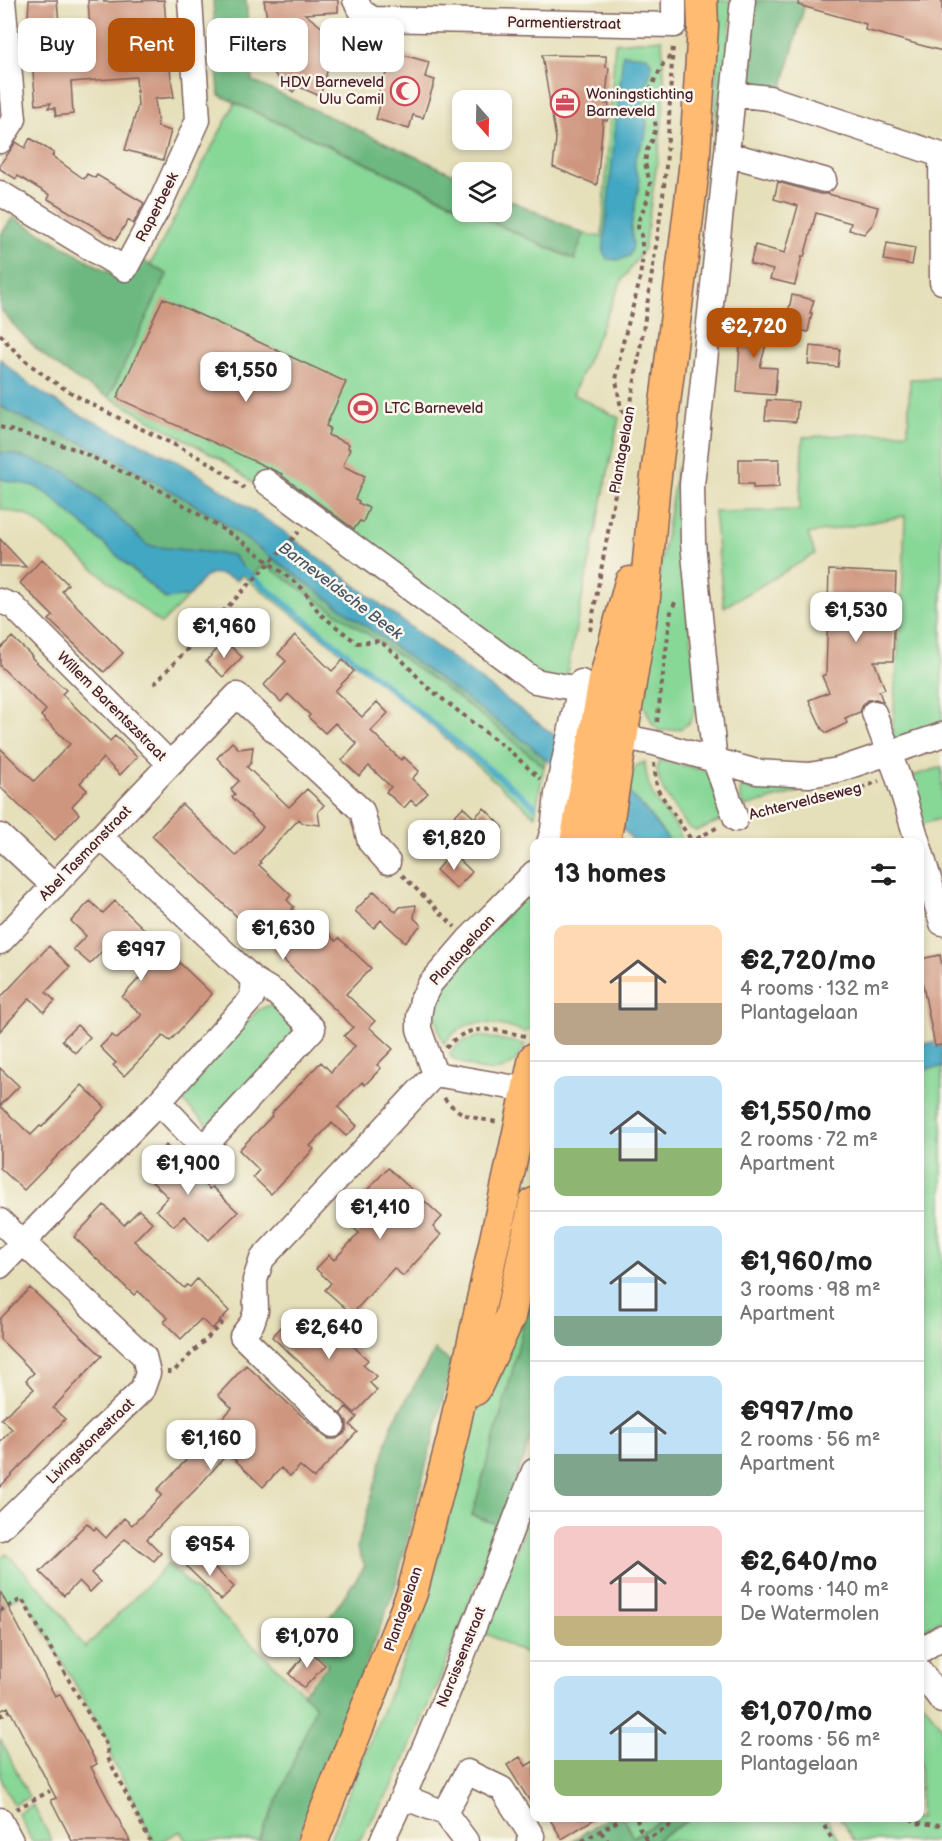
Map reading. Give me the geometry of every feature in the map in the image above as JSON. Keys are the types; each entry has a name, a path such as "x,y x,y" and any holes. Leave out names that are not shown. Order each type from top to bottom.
{"main road":[{"path":"574,838 567,790 595,736 604,680 654,492 694,169 703,26 702,0"},
{"path":"595,736 618,772 607,833"},
{"name":"Plantagelaan","path":"313,1841 412,1593 452,1439 520,1126 530,1093"},
{"name":"Plantagelaan","path":"452,1439 510,1317 530,1222"}],"street":[{"path":"0,141 14,119 3,0"},
{"name":"Raperbeek","path":"0,193 125,268 160,204 198,120 190,0"},
{"name":"Parmentierstraat","path":"356,0 362,12 373,19 674,25 674,0"},
{"path":"715,761 693,543 692,485 743,0"},
{"path":"733,94 769,98 941,155 942,282"},
{"path":"727,154 824,180"},
{"path":"265,481 535,681 580,686 595,736"},
{"name":"Willem Barentszstraat","path":"0,601 13,606 170,764 237,695 362,811 370,842 388,861"},
{"path":"874,713 916,838"},
{"name":"Achterveldseweg","path":"595,736 654,743 757,772 809,775 893,764 942,735"},
{"name":"Achterveldseweg","path":"715,761 736,819"},
{"name":"Abel Tasmanstraat","path":"0,942 170,764"},
{"path":"551,838 567,790"},
{"path":"0,836 54,886"},
{"path":"101,837 254,980 277,994 313,1029 203,1148 159,1102"},
{"path":"924,862 942,923"},
{"name":"Plantagelaan","path":"435,1074 419,1029 422,1000 430,984 468,940 530,877"},
{"path":"0,1266 159,1102 252,998 254,980"},
{"path":"333,1425 242,1336 252,1323 256,1311 255,1280 262,1259 435,1074 530,1090"},
{"path":"0,1221 144,1356 148,1373"},
{"name":"Livingstonestraat","path":"0,1528 142,1390 148,1373"},
{"name":"Narcissenstraat","path":"382,1841 404,1797 530,1481"},
{"path":"924,1648 942,1637"},
{"path":"924,1676 942,1701"},
{"path":"446,1813 467,1772 501,1789 532,1836 529,1841"},
{"path":"404,1797 446,1813 466,1841"},
{"path":"5,1816 11,1841"}],"path":[{"name":"Plantagelaan","path":"589,636 626,423 661,216 669,128 672,54 664,63 649,91 656,127 647,150 645,163 650,183 647,201 639,219 638,229 641,234 643,256 639,284 622,346 616,380 626,423"},
{"path":"0,427 75,449 158,489 240,540 302,588 320,614 357,643 380,641 401,659 427,687 510,751 567,790"},
{"path":"153,684 297,535"},
{"path":"688,838 657,789 654,743 671,612 676,600 698,591"},
{"name":"Achterveldseweg","path":"698,838 736,819 775,807 849,793 893,764"},
{"path":"388,861 468,940"},
{"path":"520,1126 468,1117 451,1107 436,1089 435,1074 445,1050 452,1041 472,1030 487,1029 530,1037"},
{"path":"148,1373 173,1372 255,1290"},
{"path":"0,1611 22,1599 107,1746 108,1758 150,1841"},
{"path":"0,1716 10,1711"},
{"path":"5,1816 50,1791"},
{"path":"582,1841 616,1822"},
{"path":"638,1822 645,1840 676,1822"},
{"path":"822,1822 833,1841"},
{"path":"914,1822 942,1826"},
{"path":"601,1832 608,1841"}],"green space":[{"path":"213,0 246,0 247,18 214,18"},
{"path":"716,0 733,0 716,164"},
{"path":"751,0 806,0 781,93 743,84"},
{"name":"LTC Barneveld","path":"662,39 665,91 659,150 644,249 621,282 573,394 619,418 562,697 302,521 222,460 109,397 167,274 150,265 235,103 452,203 452,222 491,222 577,261 574,259 584,234 602,237 615,43"},
{"path":"218,72 251,72 252,81 452,173 452,202 219,95"},
{"path":"512,201 584,234 574,259 493,222 512,222"},
{"path":"13,217 127,283 140,259 167,274 109,397 76,379 49,360 0,309 0,236"},
{"path":"942,378 942,722 892,740 905,516 808,534 815,554 724,607 714,512 799,510 803,437 908,432 910,379"},
{"path":"0,406 37,425 116,459 213,515 530,745 546,759 544,767 443,687 264,564 248,580 242,575 245,571 233,555 148,546 66,472 14,454 0,452"},
{"path":"677,467 684,568 697,692 695,712 689,723 680,729 660,731 653,725 640,697"},
{"path":"0,479 34,486 48,494 165,599 189,596 161,624 28,515 0,509"},
{"path":"263,563 443,686 544,767 535,816 403,701 248,580"},
{"path":"660,760 708,771 724,819 696,831 688,827 661,785 657,767"},
{"path":"645,762 653,794 679,831 681,838 667,838 643,807 623,787 631,771 637,765"},
{"path":"942,767 942,818 919,825 903,779"},
{"path":"743,782 791,787 822,785 745,807 740,795"},
{"path":"530,889 530,1029 525,1032 491,1023 471,1024 452,1034 444,1044 437,1024 436,1008 441,992 451,974"},
{"path":"276,1005 287,1014 294,1029 289,1042 213,1123 207,1124 179,1098 258,1010"},
{"path":"481,1036 525,1044 512,1064 494,1071 473,1067 451,1057 450,1052 463,1041"},
{"path":"942,1068 942,1620 924,1630 924,1069"},
{"path":"530,1252 530,1302 472,1516 499,1525 441,1676 394,1783 359,1841 329,1841 424,1610 475,1414 490,1376"},
{"path":"530,1302 530,1441 499,1525 472,1515 509,1385"},
{"path":"435,1350 452,1363 394,1591 297,1841 259,1841 316,1706 303,1693 328,1665 310,1646 365,1566 357,1548 392,1424"},
{"path":"530,1516 530,1656 483,1632"},
{"path":"6,1553 52,1600 85,1648 168,1564 316,1705 259,1841 187,1841 181,1831 161,1841 153,1841 112,1760 110,1744 23,1594 0,1607 0,1558"},
{"path":"924,1703 942,1728 942,1841 854,1841 842,1822 924,1822"},
{"path":"0,1738 29,1797 14,1805 0,1777"},
{"path":"33,1805 52,1841 32,1841 18,1813"},
{"path":"601,1822 625,1822 633,1837 658,1822 685,1822 654,1841 572,1841"},
{"path":"625,1822 658,1822 633,1837"},
{"path":"685,1822 828,1822 840,1841 654,1841"}],"water":[{"path":"623,54 647,56 652,65 643,103 647,124 645,138 635,158 635,169 640,180 631,227 633,247 629,256 620,260 607,259 603,252"},
{"name":"Barneveldsche Beek","path":"0,359 25,381 53,400 177,461 198,474 283,531 623,787 643,807 667,838 631,838 617,821 530,745 213,515 116,459 37,425 0,406"},
{"path":"0,452 14,454 66,472 148,546 233,555 245,571 237,580 214,573 205,577 189,596 166,599 48,494 34,486 0,479"},
{"path":"942,1042 942,1068 924,1069 924,1044"}],"building":[{"path":"29,0 57,0 59,18 28,18"},
{"path":"88,0 104,0 104,2 164,0 166,18 108,18 108,72 170,72 174,97 155,99 158,127 171,131 163,160 125,150 138,106 136,77 71,82 73,114 56,116 55,108 48,108 51,103 36,105 33,72 96,72 96,18 89,18"},
{"path":"264,0 338,0 338,12 305,14 320,26 320,72 327,72 320,96 297,86 293,92 273,72 308,72 308,18 267,18"},
{"path":"799,0 942,0 942,51 865,30 866,24 798,5"},
{"name":"HDV Barneveld Ulu Camil","path":"404,55 429,62 425,77 435,80 423,118 413,115 409,129 376,119 380,105 379,84 387,73 404,72"},
{"path":"542,55 606,56 606,67 609,68 605,104 609,104 607,121 603,120 597,185 553,167 556,139"},
{"path":"30,138 54,153 52,156 84,179 87,174 95,178 97,175 144,203 133,224 128,220 116,240 48,199 50,195 18,176 16,179 0,169 0,165 16,142 25,148"},
{"path":"778,182 878,207 873,224 864,234 849,230 851,223 816,213 795,285 770,279 773,270 750,264 755,245 785,253 798,206 774,199"},
{"path":"887,243 915,248 912,265 884,260"},
{"path":"792,295 814,300 808,332 785,327"},
{"path":"163,298 346,382 326,426 330,428 328,435 349,444 350,449 343,466 365,476 355,499 369,508 363,522 360,521 354,529 282,474 117,398"},
{"path":"748,320 771,326 760,367 777,368 775,395 737,392 740,343 730,340 736,321 747,324"},
{"path":"810,346 840,349 838,367 808,364"},
{"path":"767,400 798,402 796,422 765,420"},
{"path":"739,459 779,459 779,487 753,488 753,484 739,484"},
{"path":"0,539 26,567 0,566"},
{"path":"42,559 68,584 62,591 123,653 104,672 49,620 53,616 20,583"},
{"path":"829,570 896,573 893,661 874,661 885,689 879,691 883,702 876,699 868,700 863,704 860,712 845,718 847,723 827,733 822,729 809,700 829,692 822,676 826,674"},
{"path":"295,635 332,671 343,660 354,671 335,691 362,717 377,702 388,713 371,731 401,760 404,757 419,771 412,779 428,793 416,805 411,800 404,808 386,792 391,787 369,766 359,776 342,760 357,744 335,723 325,733 288,694 281,702 264,685 286,661 278,654"},
{"path":"12,637 66,690 62,694 110,741 115,736 137,757 120,775 103,758 80,783 87,790 72,806 79,814 55,840 0,787 0,748 34,781 70,744 41,716 46,710 0,666 0,649"},
{"path":"225,641 242,657 223,677 206,661"},
{"path":"232,742 239,749 253,747 251,763 247,767 289,807 307,789 324,805 318,812 320,825 303,823 299,819 260,861 259,865 291,895 287,900 294,907 292,909 320,935 325,930 336,941 339,938 371,968 346,994 375,1021 369,1027 393,1049 377,1065 381,1068 365,1085 362,1082 338,1107 357,1126 346,1136 332,1123 310,1146 314,1149 271,1194 253,1177 259,1170 239,1150 321,1062 331,1072 355,1046 344,1036 353,1027 272,949 282,939 259,918 249,928 152,836 182,804 236,856 263,827 232,797 235,794 231,789 239,781 217,758"},
{"path":"463,807 474,818 484,808 503,827 487,844 470,827 460,838 446,825"},
{"path":"452,852 472,872 456,889 436,870"},
{"path":"374,891 396,912 400,907 416,905 414,918 421,925 405,942 381,920 374,928 355,911"},
{"path":"90,901 103,913 115,901 212,994 170,1041 163,1036 124,1076 113,1065 116,1063 100,1047 112,1035 117,1039 142,1015 122,997 142,975 109,944 90,964 73,949 86,936 71,921"},
{"path":"49,946 70,967 46,992 55,1001 44,1012 30,998 0,1031 0,998"},
{"path":"940,955 942,1045 935,1046 924,991 924,958"},
{"path":"77,1025 90,1037 75,1053 62,1040"},
{"path":"0,1068 19,1086 0,1106"},
{"path":"82,1085 105,1107 24,1190 0,1168 0,1106 31,1135 40,1126 42,1127"},
{"path":"166,1145 177,1159 209,1189 212,1187 238,1212 209,1240 184,1216 174,1226 156,1210 168,1197 146,1176 153,1168 149,1164"},
{"path":"388,1168 442,1217 433,1227 441,1235 403,1276 394,1268 352,1314 325,1290 331,1283 316,1269 329,1255 334,1260 359,1233 342,1217"},
{"path":"104,1205 124,1225 139,1210 152,1222 134,1241 184,1288 187,1285 190,1287 197,1279 229,1311 212,1329 201,1319 181,1339 164,1322 168,1318 138,1291 134,1295 74,1237"},
{"path":"30,1288 102,1356 53,1408 65,1419 0,1487 0,1442 12,1429 1,1419 34,1389 26,1380 34,1373 0,1339 0,1319"},
{"path":"294,1313 302,1321 308,1315 333,1337 338,1332 368,1360 363,1365 376,1376 370,1383 377,1390 355,1413 272,1337"},
{"path":"246,1365 324,1436 336,1439 344,1434 347,1422 341,1413 346,1407 357,1417 350,1425 357,1432 314,1478 300,1466 290,1476 281,1468 263,1487 228,1453 147,1539 161,1553 154,1561 125,1539 91,1573 100,1582 90,1592 79,1581 64,1596 40,1572 87,1523 106,1538 124,1518 132,1525 162,1495 157,1490 198,1448 191,1441 205,1425 211,1431 232,1408 218,1395"},
{"path":"200,1553 234,1587 221,1600 187,1567"},
{"path":"0,1591 55,1696 60,1694 97,1764 91,1767 130,1841 72,1841 51,1800 56,1798 8,1707 0,1711"},
{"path":"307,1648 325,1665 304,1688 289,1674"},
{"path":"520,1757 526,1766 530,1764 530,1802 507,1765"},
{"path":"551,1822 590,1822 562,1839"}],"waterway":[{"path":"239,571 245,571 535,806"}],"place":[{"name":"HDV Barneveld Ulu Camil","path":"405,91"},
{"name":"Woningstichting Barneveld","path":"565,103"},
{"name":"LTC Barneveld","path":"363,408"}]}
